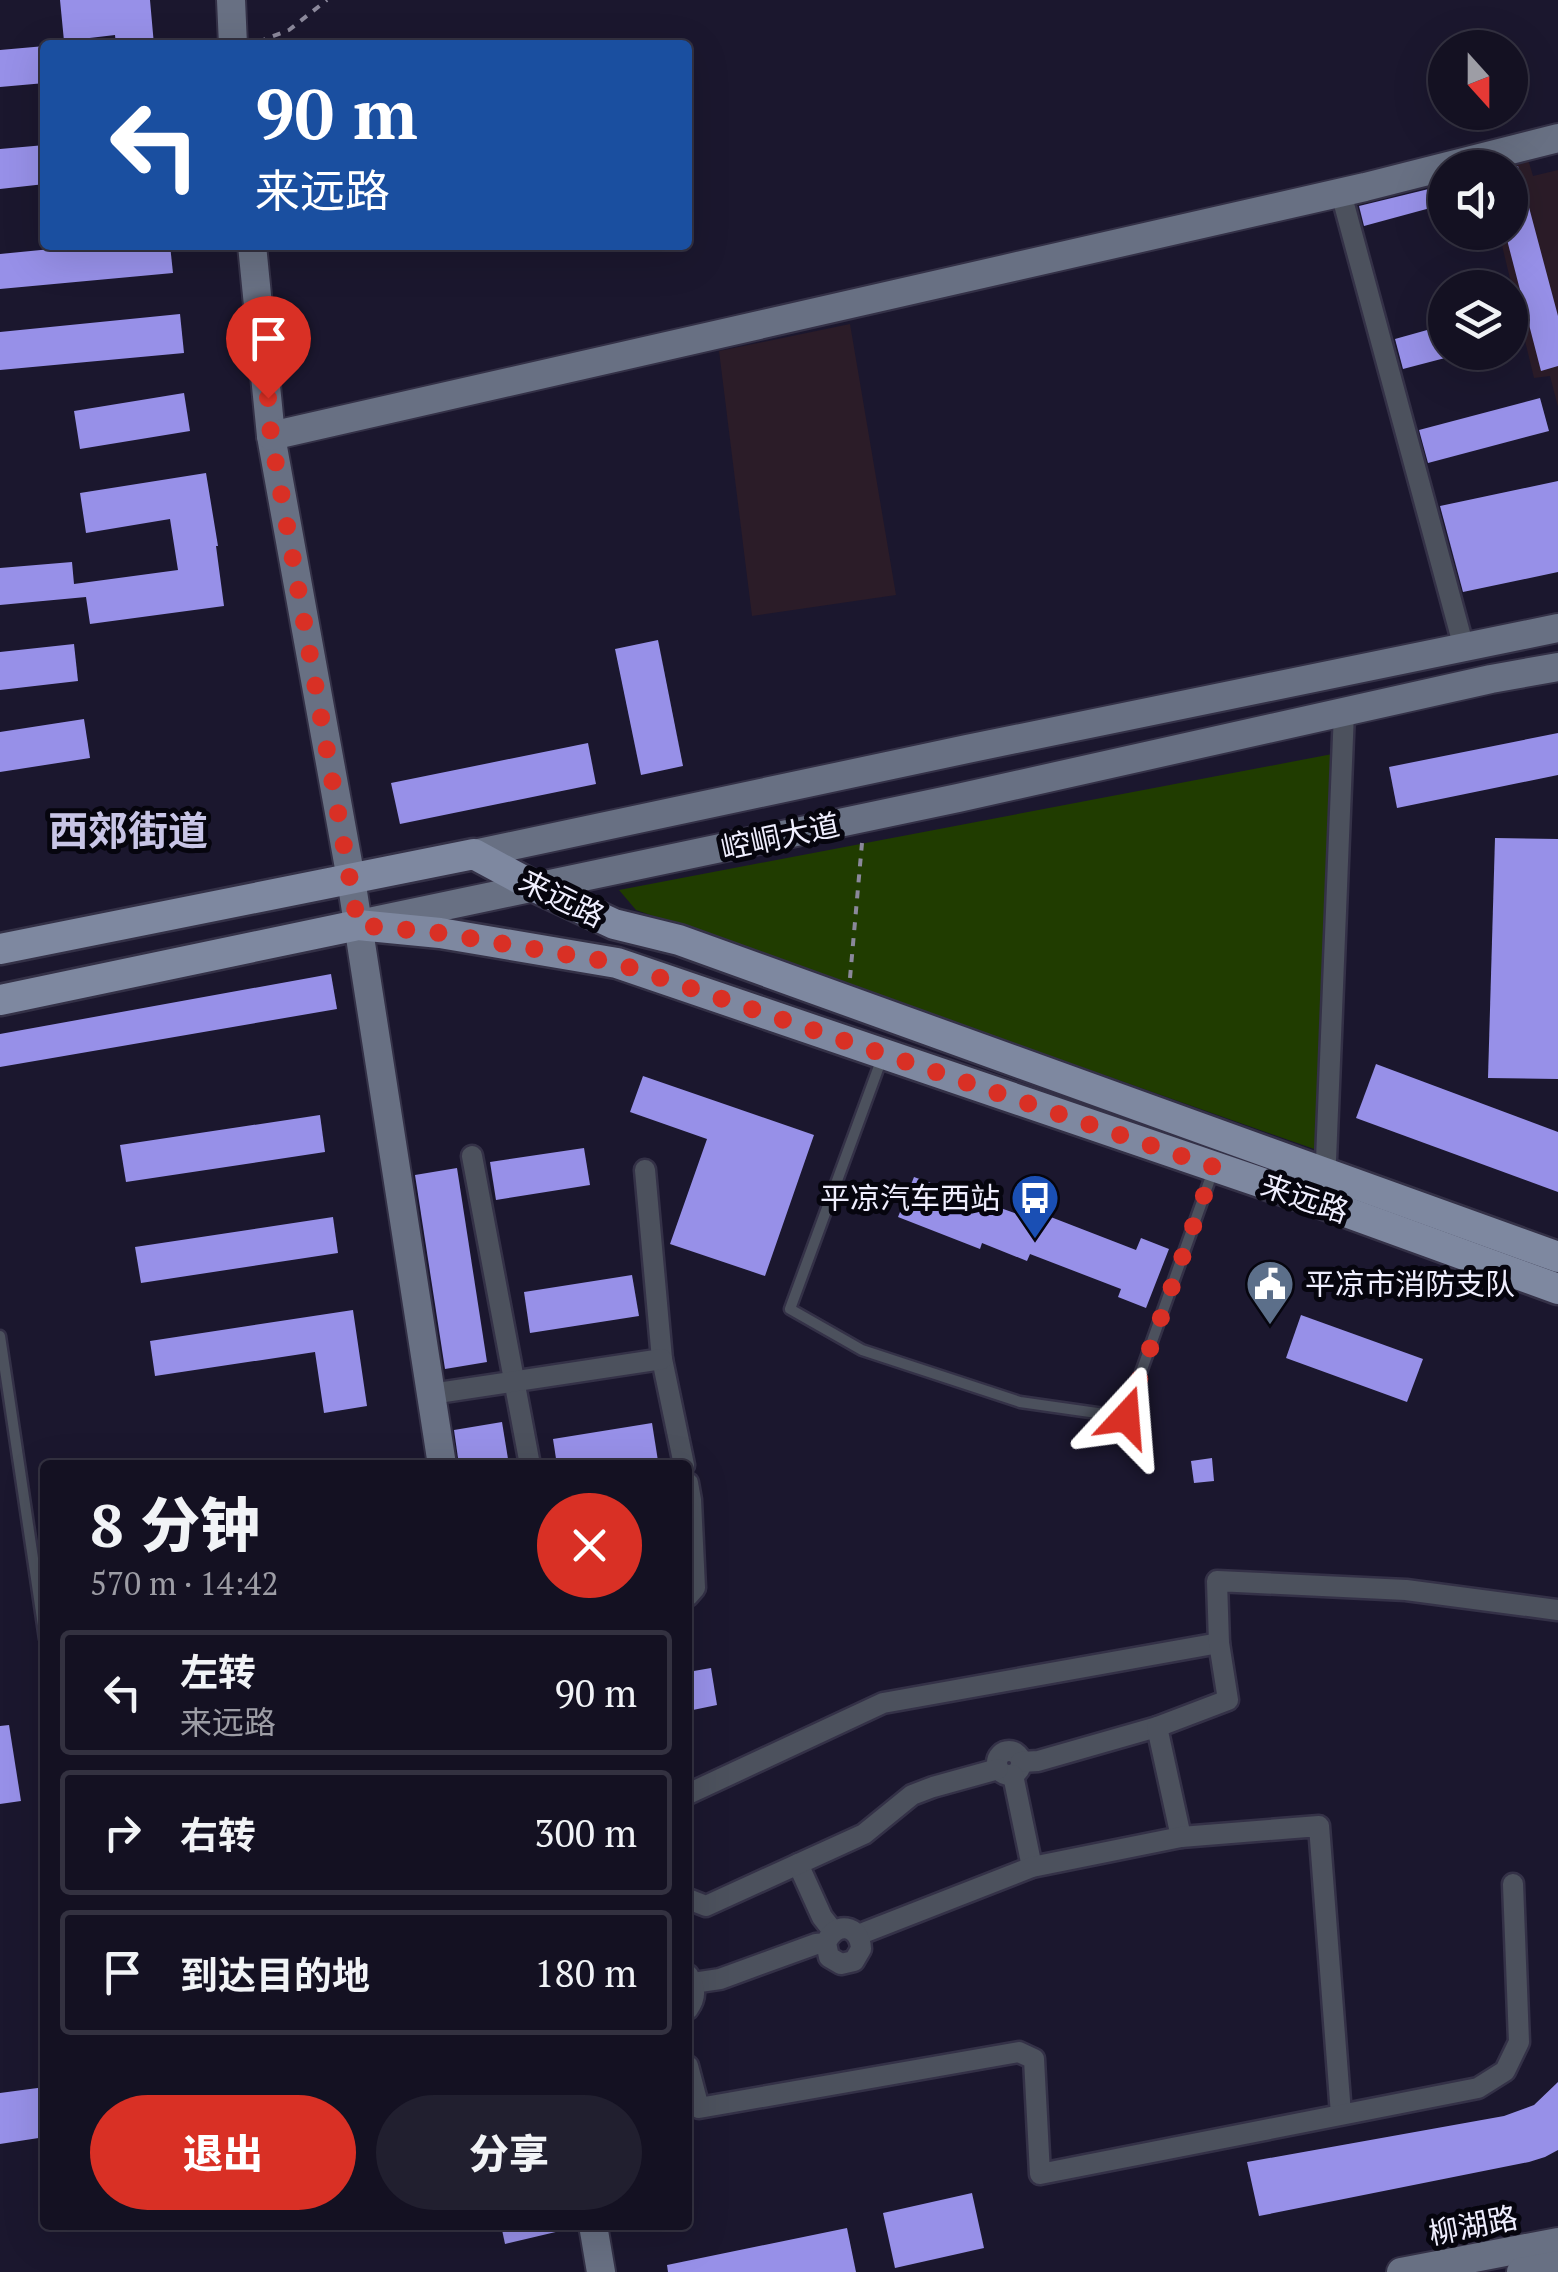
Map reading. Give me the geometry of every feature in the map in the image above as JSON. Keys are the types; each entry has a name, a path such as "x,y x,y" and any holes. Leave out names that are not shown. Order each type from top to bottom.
{"main road":[{"path":"232,0 233,40"},
{"path":"271,436 1342,193 1558,138"},
{"path":"252,250 271,436 351,878 441,1460"},
{"name":"崆峒大道","path":"0,949 1558,628"},
{"name":"崆峒大道","path":"0,1000 1558,667"},
{"name":"来远路","path":"474,854 614,924 679,940 1558,1257"},
{"name":"来远路","path":"358,925 440,933 617,963 1324,1204 1558,1288"},
{"path":"594,2230 601,2272"},
{"name":"柳湖路","path":"1401,2272 1558,2242"},
{"name":"柳湖路","path":"1521,2272 1558,2265"}],"street":[{"path":"1342,193 1464,648"},
{"path":"1324,1204 1344,712"},
{"path":"472,1156 529,1460"},
{"path":"645,1170 662,1359 683,1460"},
{"path":"431,1394 662,1359"},
{"path":"692,1518 696,1588 692,1592"},
{"path":"692,1901 706,1906 864,1834 912,1796 933,1787 1038,1762 1157,1727 1228,1700 1219,1643 1218,1581 1406,1590 1558,1610"},
{"path":"692,1792 883,1703 1219,1643"},
{"path":"1157,1727 1181,1837"},
{"path":"1011,1769 1032,1867"},
{"path":"858,1935 1032,1867 1181,1837 1319,1826 1341,2114"},
{"path":"692,1978 720,1979 816,1944 829,1937 846,1928 858,1935 862,1949 854,1960 834,1962 826,1950 829,1937 798,1864"},
{"path":"692,2081 699,2108 1019,2052 1034,2059 1040,2174 1478,2088 1506,2071 1519,2042 1514,1884"}],"lane":[{"path":"884,1054 790,1309 862,1350 1020,1402 1126,1417 1214,1167"},
{"path":"0,1336 40,1605"}],"path":[{"path":"262,40 289,30 327,0"},
{"path":"847,1000 864,818"}],"shaded area":[{"path":"1528,159 1533,176 1558,170 1558,407 1550,376 1534,378 1528,353 1528,270 1508,270 1503,250 1528,250"},
{"path":"850,324 896,595 752,616 719,351"}],"green space":[{"path":"1343,752 1317,1150 636,910 619,890"}],"building":[{"path":"60,0 150,0 154,40 116,40 115,35 64,40"},
{"path":"40,46 40,83 0,87 0,50"},
{"path":"40,145 40,185 0,189 0,149"},
{"path":"1428,189 1428,209 1364,226 1359,206"},
{"path":"1528,204 1558,316 1558,366 1541,371 1528,321 1528,270 1515,270 1510,250 1528,250"},
{"path":"41,250 171,250 173,273 0,289 0,254"},
{"path":"180,314 184,353 0,370 0,332"},
{"path":"1428,330 1428,362 1403,369 1395,339"},
{"path":"184,393 190,431 80,449 74,411"},
{"path":"1540,398 1549,431 1428,463 1419,430"},
{"path":"206,473 224,606 90,624 86,597 0,605 0,568 72,562 74,584 178,570 170,519 86,533 80,493"},
{"path":"1558,481 1558,572 1463,592 1440,506"},
{"path":"658,640 683,766 641,775 615,649"},
{"path":"74,644 78,681 0,690 0,652"},
{"path":"84,719 90,758 0,772 0,732"},
{"path":"1558,733 1558,775 1397,808 1389,767"},
{"path":"588,743 596,784 400,824 391,783"},
{"path":"1495,838 1558,839 1558,1079 1488,1078"},
{"path":"331,974 337,1009 0,1067 0,1034"},
{"path":"1376,1064 1558,1132 1558,1192 1356,1118"},
{"path":"643,1076 814,1135 765,1276 670,1244 707,1139 630,1112"},
{"path":"320,1115 325,1152 126,1182 120,1145"},
{"path":"584,1148 590,1185 496,1200 490,1162"},
{"path":"457,1168 487,1362 445,1369 415,1175"},
{"name":"平凉汽车西站","path":"914,1177 1040,1222 1043,1214 1136,1250 1141,1238 1169,1249 1146,1308 1118,1297 1121,1289 1030,1254 1027,1261 982,1243 980,1249 898,1217"},
{"path":"333,1217 338,1253 141,1283 135,1247"},
{"path":"632,1275 639,1316 530,1333 524,1292"},
{"path":"353,1310 367,1406 324,1413 315,1352 155,1376 150,1341"},
{"path":"1301,1315 1423,1359 1407,1402 1286,1358"},
{"path":"502,1422 508,1460 458,1460 454,1430"},
{"path":"652,1423 658,1460 556,1460 553,1439"},
{"path":"1212,1458 1214,1481 1194,1483 1191,1461"},
{"path":"711,1668 717,1705 692,1710 692,1671"},
{"path":"9,1725 21,1801 0,1804 0,1726"},
{"path":"1558,2082 1558,2150 1545,2157 1259,2216 1247,2162 1504,2116 1534,2105"},
{"path":"40,2088 40,2138 0,2144 0,2093"},
{"path":"972,2193 984,2248 895,2268 883,2213"},
{"path":"847,2228 856,2272 668,2272 667,2265"},
{"path":"502,2230 560,2230 560,2231 505,2244"}],"place":[{"name":"平凉汽车西站","path":"1035,1240"},
{"name":"平凉市消防支队","path":"1270,1326"}],"district":[{"name":"西郊街道","path":"128,829"}],"route":[{"path":"268,398 271,436 358,925 440,933 617,963 1214,1167 1126,1417"}]}
